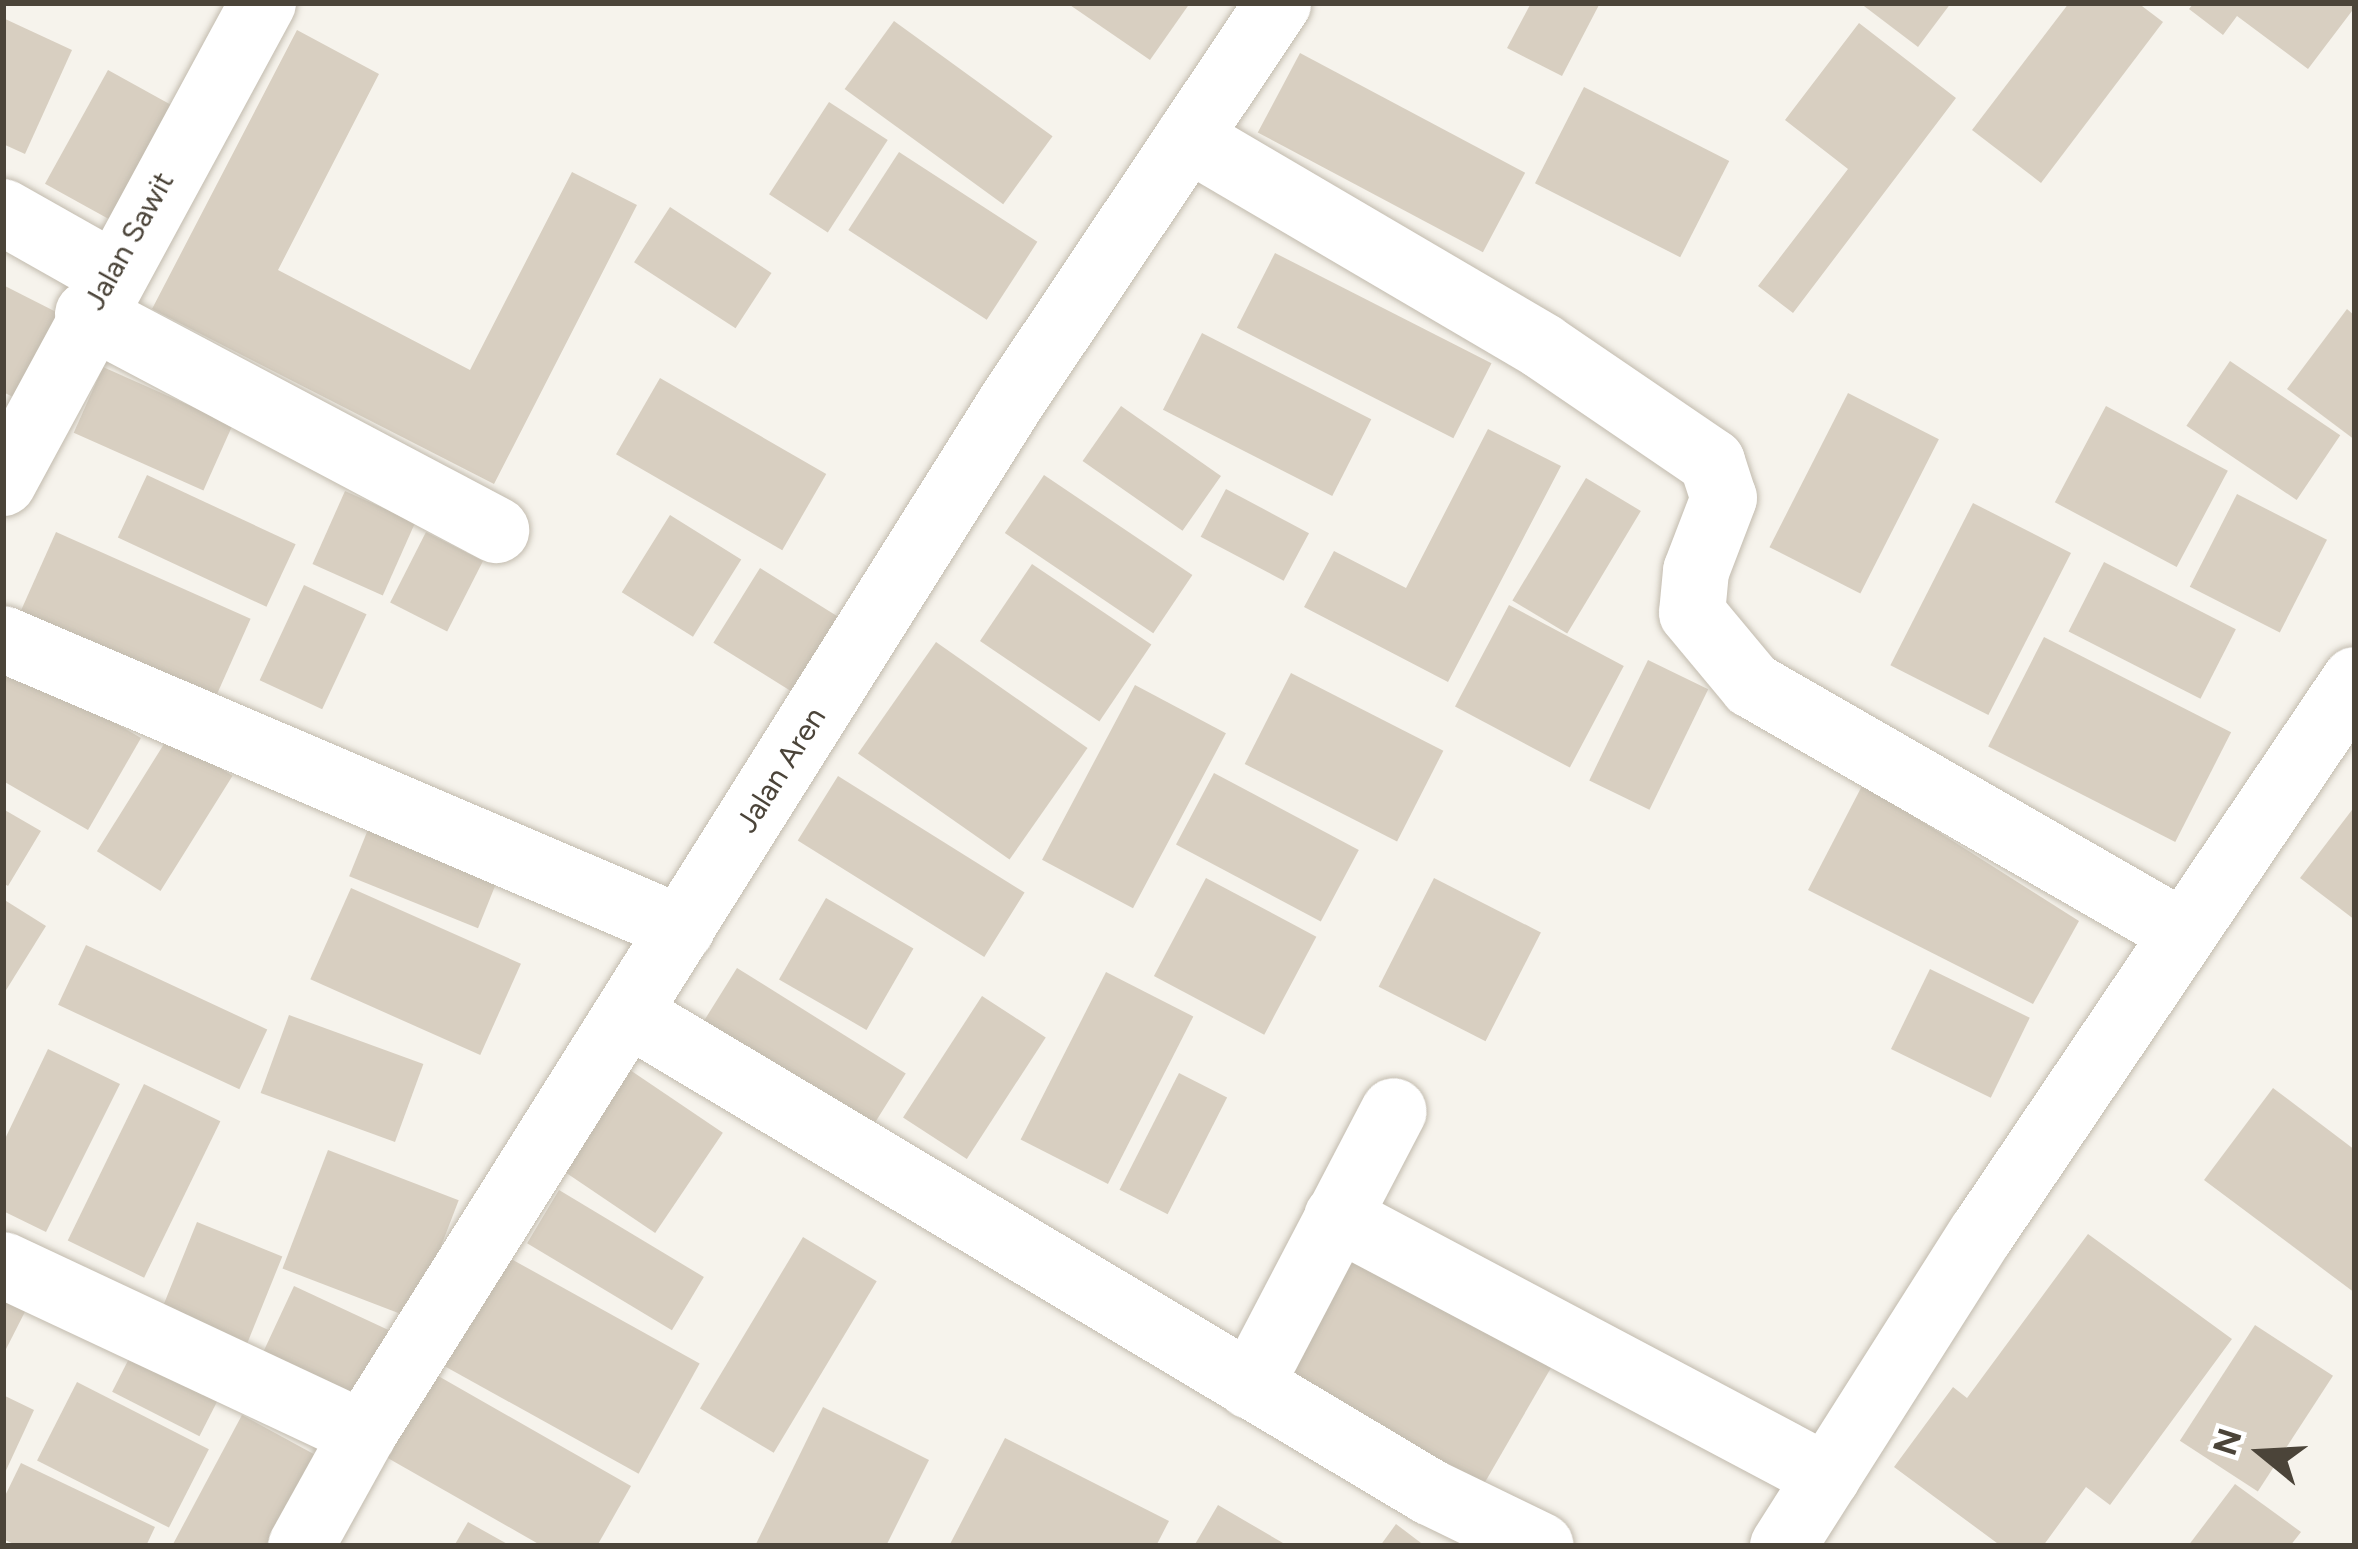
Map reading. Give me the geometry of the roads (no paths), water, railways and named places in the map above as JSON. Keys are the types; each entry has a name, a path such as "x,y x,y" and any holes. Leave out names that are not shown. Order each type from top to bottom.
{"street":[{"name":"Jalan Aren","path":"301,1546 363,1434 1010,404 1278,3"},
{"name":"Jalan Sawit","path":"3,483 100,294 258,12"},
{"path":"1187,138 1562,358 1712,462 1724,498 1696,571 1692,614 1751,685 2184,933"},
{"path":"3,212 100,294 496,530"},
{"path":"3,639 682,928"},
{"path":"1783,1546 1982,1233 2355,680"},
{"path":"629,1014 1250,1386 1541,1546"},
{"path":"1250,1386 1394,1111"},
{"path":"1337,1217 1827,1477"},
{"path":"3,1265 363,1434"}]}
